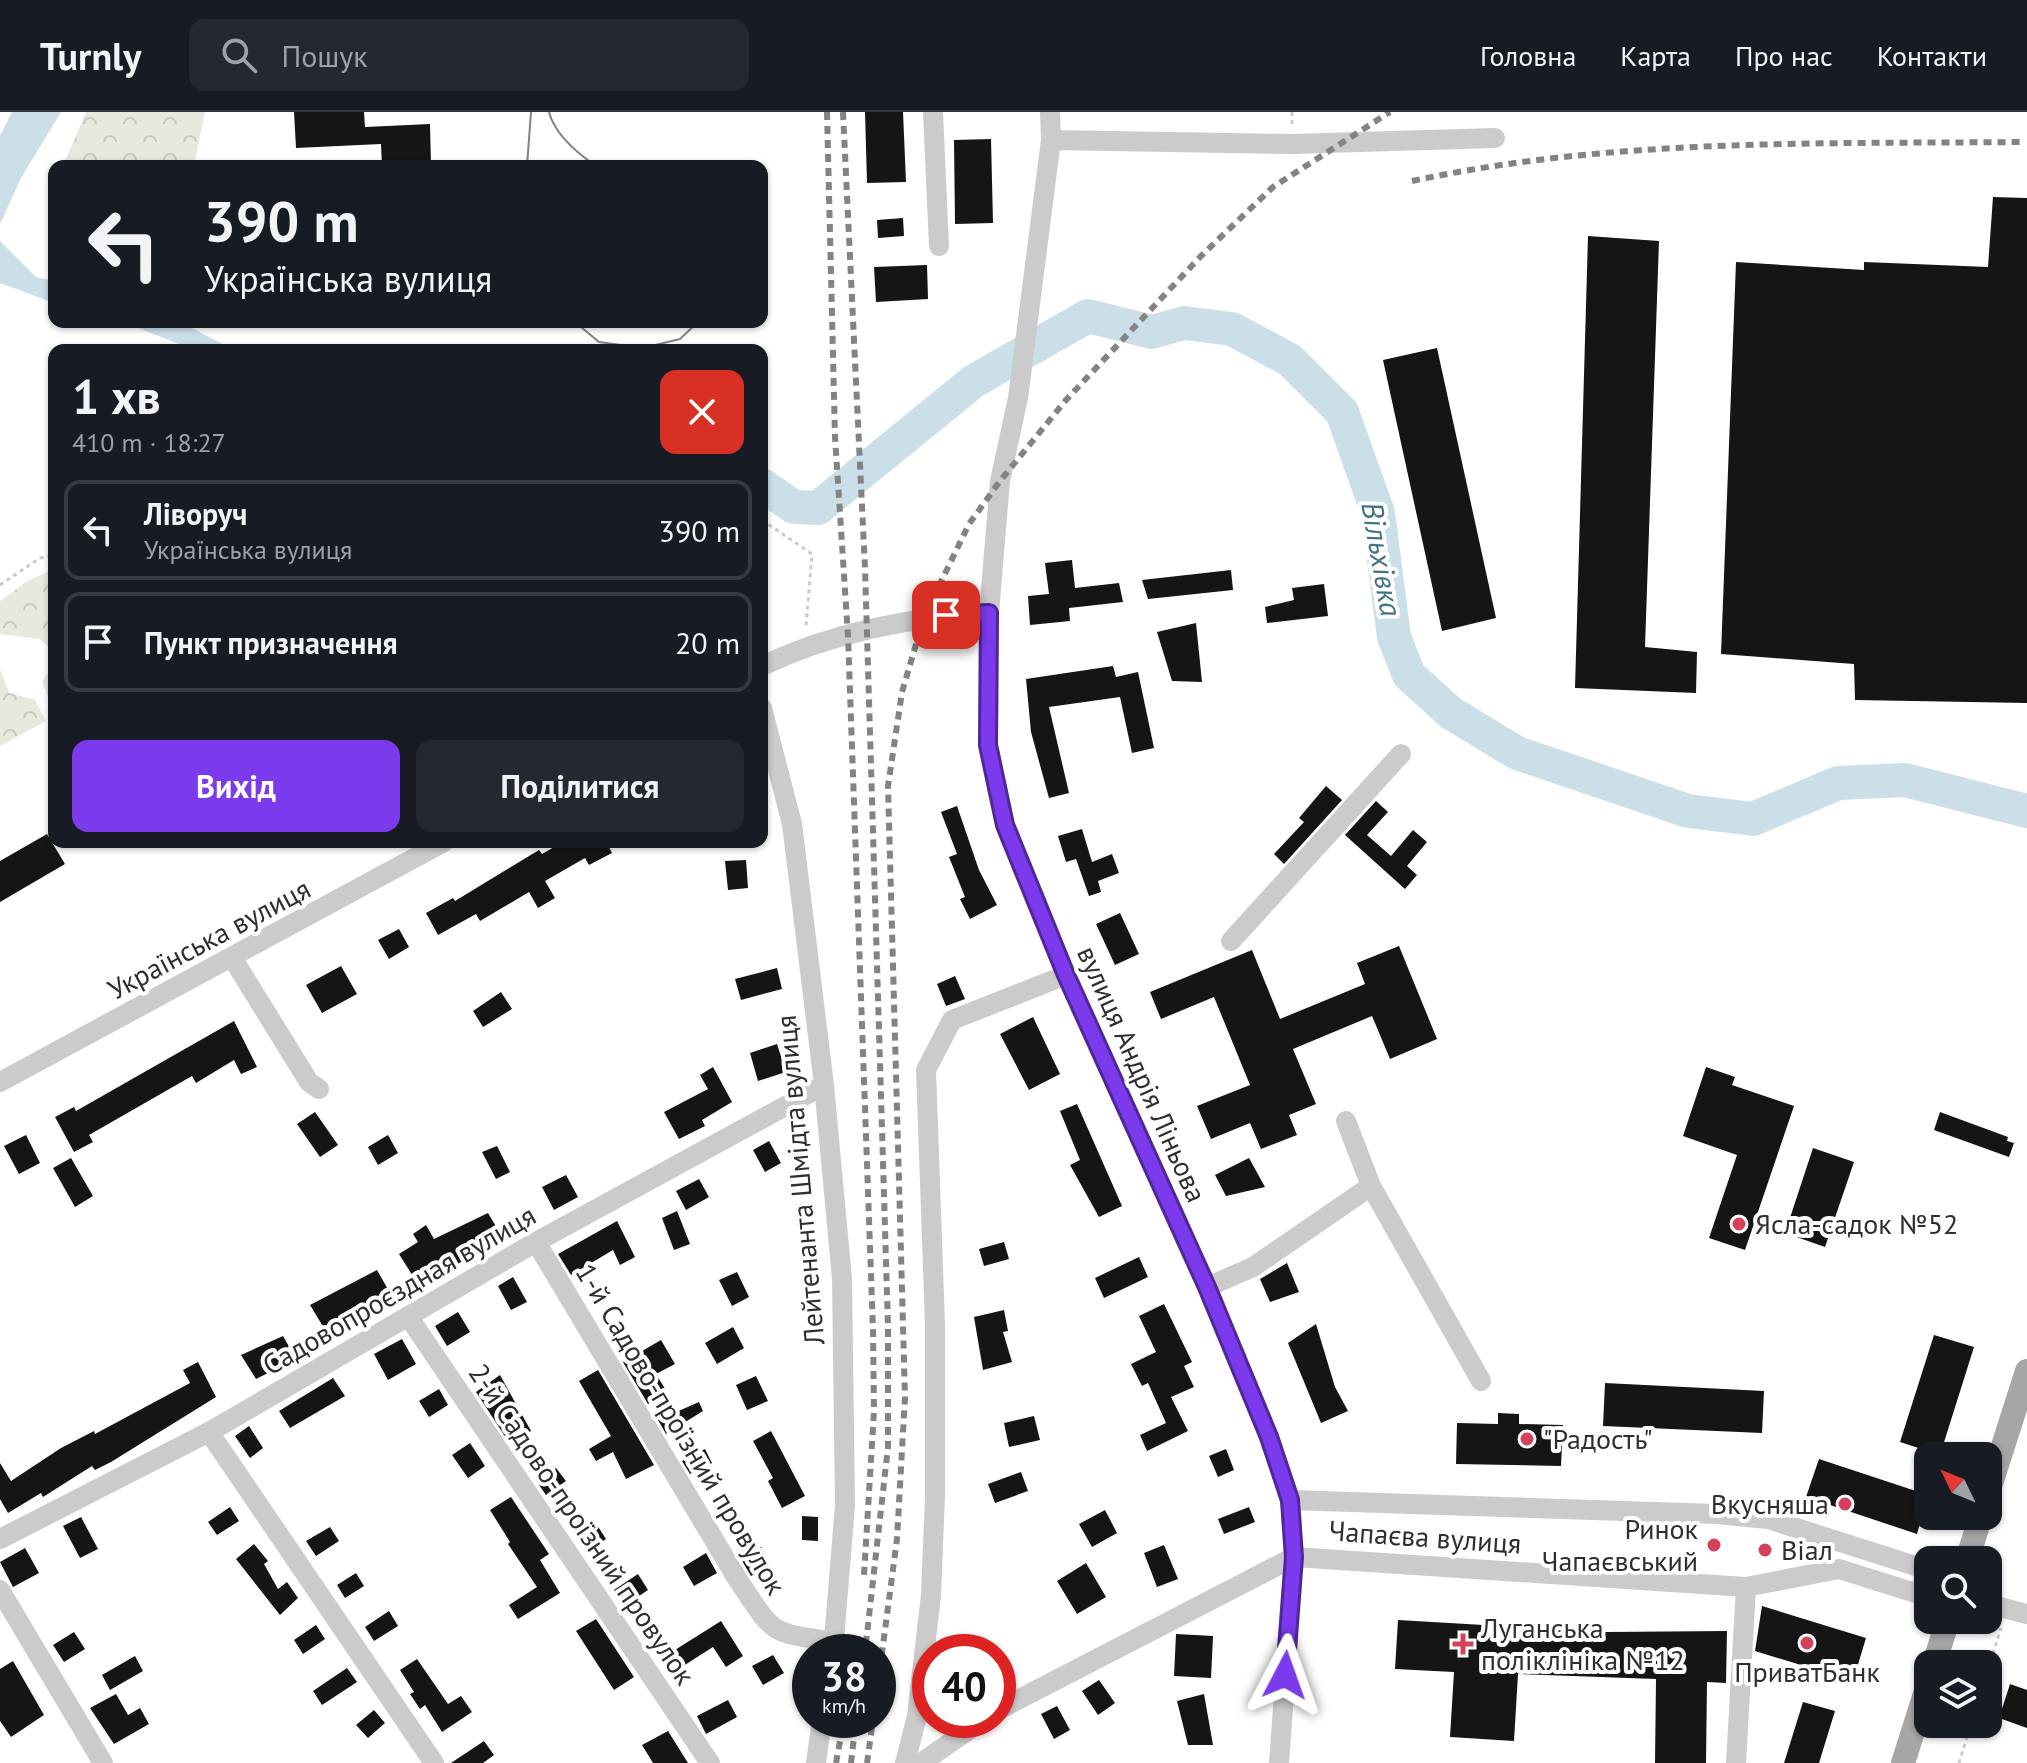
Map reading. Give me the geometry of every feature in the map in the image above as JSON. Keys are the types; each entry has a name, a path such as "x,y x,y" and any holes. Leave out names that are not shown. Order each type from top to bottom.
{"main road":[{"path":"2002,1449 2027,1371"},
{"path":"1903,1763 1914,1728"}],"street":[{"path":"933,112 939,246"},
{"name":"вулиця Андрія Ліньова","path":"1050,112 1051,140 1018,398 1000,481 989,613 988,745 1005,825 1066,975 1207,1287 1269,1437 1290,1500 1294,1557 1279,1763"},
{"path":"1051,140 1292,144 1495,138"},
{"path":"768,663 805,645 924,617 989,613"},
{"name":"Лейтенанта Шмідта вулиця","path":"768,731 792,824 824,1085 842,1279 845,1505 835,1634"},
{"path":"1231,941 1401,754"},
{"name":"Українська вулиця","path":"0,1082 233,959 433,848"},
{"path":"233,959 309,1082 319,1089"},
{"path":"905,1763 917,1716 931,1595 934,1524 935,1324 926,1070 952,1020 1066,975"},
{"name":"Садовопроєздная вулиця","path":"0,1539 209,1432 536,1242 824,1085"},
{"path":"1346,1121 1371,1186 1481,1381"},
{"path":"1207,1287 1253,1267 1371,1186"},
{"name":"1-й Садово-проїзний провулок","path":"536,1242 738,1580 770,1628 792,1637"},
{"name":"2-й Садово-проїзний провулок","path":"408,1316 710,1763"},
{"path":"209,1432 434,1763"},
{"name":"Чапаєва вулиця","path":"1290,1500 1716,1514 1768,1519 1914,1566"},
{"path":"1839,1569 1845,1546"},
{"name":"Чапаєва вулиця","path":"1016,1701 1294,1557 1746,1587 1839,1569 1914,1593"},
{"path":"1736,1763 1746,1587"},
{"path":"0,1590 103,1763"},
{"path":"2002,1608 2027,1614"},
{"path":"816,1763 819,1738"},
{"path":"921,1763 957,1738"}],"path":[{"path":"768,524 812,554 806,632"},
{"path":"0,585 40,558 48,556"},
{"path":"1959,1763 1967,1738"}],"green space":[{"path":"86,112 205,112 195,160 66,160"},
{"path":"48,572 48,646 39,639 0,634 0,601 29,580"},
{"path":"0,669 9,693 35,700 46,721 0,746"},
{"path":"48,673 48,696 42,681"}],"water":[{"path":"12,112 61,112 21,178 0,224 0,136"},
{"path":"0,241 36,277 48,280 48,301 0,283"},
{"path":"138,328 192,328 222,344 179,344"}],"building":[{"path":"294,112 364,112 365,127 430,124 431,160 382,160 381,144 296,148"},
{"path":"865,112 903,112 906,182 867,183"},
{"path":"991,139 993,223 955,224 954,140"},
{"path":"1993,197 2027,198 2027,703 1855,700 1854,664 1721,654 1736,262 1864,270 1864,262 1988,267"},
{"path":"903,218 904,236 878,238 877,220"},
{"path":"1588,236 1659,241 1645,647 1697,652 1696,693 1575,688"},
{"path":"927,265 928,299 876,302 874,267"},
{"path":"1437,348 1496,618 1442,631 1383,360"},
{"path":"1072,560 1075,588 1119,583 1123,602 1069,608 1070,621 1030,625 1028,596 1049,594 1045,563"},
{"path":"1231,570 1233,590 1148,599 1142,580"},
{"path":"1324,584 1328,616 1267,623 1265,607 1294,600 1292,588"},
{"path":"1196,623 1202,682 1172,681 1157,632"},
{"path":"1113,666 1116,677 1138,672 1154,748 1132,753 1120,697 1049,707 1069,793 1049,798 1031,732 1026,679"},
{"path":"1326,786 1342,800 1284,864 1274,854 1304,822 1299,818"},
{"path":"1376,801 1388,812 1367,835 1391,856 1413,830 1427,842 1407,866 1417,875 1405,889 1345,835"},
{"path":"957,806 979,870 997,905 970,919 960,899 965,897 949,857 957,854 941,812"},
{"path":"1082,829 1092,862 1112,854 1119,873 1098,881 1101,892 1089,896 1076,859 1066,862 1058,836"},
{"path":"47,834 48,848 55,848 65,864 0,902 0,861"},
{"path":"552,848 610,848 612,853 589,865 585,858 545,881 555,898 538,908 529,892 480,921 476,914 438,935 426,913 453,898 455,901 539,850 542,854"},
{"path":"746,860 748,888 728,890 725,861"},
{"path":"1120,913 1139,954 1115,965 1096,924"},
{"path":"399,929 409,947 389,959 378,940"},
{"path":"1399,946 1437,1039 1390,1059 1372,1016 1293,1049 1316,1104 1289,1115 1297,1135 1261,1149 1250,1123 1211,1139 1197,1106 1250,1085 1214,997 1161,1019 1150,992 1252,950 1280,1019 1365,984 1357,963"},
{"path":"341,966 357,994 322,1013 306,985"},
{"path":"777,968 782,989 741,1000 735,979"},
{"path":"955,976 965,999 946,1006 937,984"},
{"path":"501,992 512,1009 483,1027 473,1011"},
{"path":"1033,1017 1060,1074 1029,1090 1000,1034"},
{"path":"234,1021 257,1067 241,1074 234,1060 196,1083 192,1076 89,1135 93,1142 74,1152 55,1117 74,1107 76,1111"},
{"path":"777,1044 786,1072 758,1081 750,1053"},
{"path":"713,1067 732,1102 702,1120 705,1126 679,1139 664,1112 708,1089 700,1075"},
{"path":"1706,1067 1735,1077 1732,1085 1794,1106 1745,1250 1709,1238 1737,1155 1683,1136"},
{"path":"1077,1104 1122,1206 1099,1217 1070,1165 1080,1160 1060,1111"},
{"path":"315,1112 338,1145 320,1157 297,1124"},
{"path":"1940,1112 2008,1137 2007,1141 2014,1143 2009,1157 1934,1130"},
{"path":"26,1135 40,1163 19,1174 4,1146"},
{"path":"388,1135 398,1153 378,1165 368,1147"},
{"path":"769,1141 781,1163 765,1172 753,1150"},
{"path":"497,1146 510,1172 496,1179 482,1152"},
{"path":"1813,1148 1854,1162 1825,1247 1785,1233"},
{"path":"71,1158 93,1196 75,1207 53,1168"},
{"path":"1249,1158 1265,1187 1226,1196 1215,1175"},
{"path":"566,1175 578,1197 554,1210 542,1187"},
{"path":"699,1179 709,1197 686,1210 676,1191"},
{"path":"677,1211 690,1244 674,1250 662,1218"},
{"path":"488,1213 503,1238 419,1286 399,1254 418,1242 413,1234 426,1225 434,1239"},
{"path":"617,1221 635,1257 620,1265 613,1250 571,1275 558,1254"},
{"path":"1004,1242 1009,1259 984,1266 979,1249"},
{"path":"1139,1257 1148,1277 1104,1298 1095,1278"},
{"path":"1287,1263 1299,1292 1270,1302 1260,1279"},
{"path":"377,1270 394,1300 343,1326 345,1329 330,1338 310,1305"},
{"path":"737,1272 749,1297 732,1306 719,1280"},
{"path":"513,1277 527,1302 511,1310 498,1286"},
{"path":"1164,1304 1192,1362 1184,1366 1194,1387 1171,1397 1188,1431 1147,1451 1140,1435 1166,1423 1148,1383 1142,1386 1131,1364 1156,1352 1139,1316"},
{"path":"1004,1310 1008,1331 1003,1332 1012,1362 983,1370 974,1317"},
{"path":"458,1312 470,1332 447,1346 435,1326"},
{"path":"1316,1324 1335,1387 1348,1411 1321,1423 1288,1343"},
{"path":"733,1327 744,1348 717,1364 705,1343"},
{"path":"1934,1335 1974,1347 1944,1442 1914,1442 1914,1447 1900,1442"},
{"path":"283,1336 296,1359 256,1379 241,1355"},
{"path":"402,1339 416,1364 388,1380 374,1354"},
{"path":"661,1340 675,1364 656,1374 667,1392 648,1404 623,1362"},
{"path":"198,1362 216,1397 111,1462 95,1470 92,1466 43,1497 41,1493 8,1513 0,1499 0,1463 11,1481 61,1448 94,1431 95,1434 190,1383 183,1370"},
{"path":"598,1370 654,1465 626,1479 613,1452 596,1461 589,1449 611,1436 579,1381"},
{"path":"500,1375 531,1431 510,1444 476,1392"},
{"path":"756,1376 768,1401 747,1410 736,1385"},
{"path":"333,1378 345,1396 290,1428 279,1411"},
{"path":"1605,1383 1764,1391 1762,1433 1603,1426"},
{"path":"439,1389 448,1405 429,1417 419,1401"},
{"path":"699,1402 703,1411 666,1434 658,1420"},
{"path":"1498,1413 1519,1414 1519,1424 1563,1425 1561,1466 1456,1464 1457,1423 1498,1424"},
{"path":"1034,1416 1040,1440 1009,1447 1004,1423"},
{"path":"249,1426 263,1448 250,1458 235,1436"},
{"path":"771,1431 805,1496 782,1508 768,1481 773,1478 753,1441"},
{"path":"470,1443 485,1466 468,1478 452,1455"},
{"path":"705,1449 712,1463 690,1474 682,1461"},
{"path":"1226,1449 1234,1470 1218,1477 1209,1456"},
{"path":"1819,1459 1914,1490 1914,1530 1918,1530 1917,1534 1806,1497"},
{"path":"556,1468 566,1481 546,1495 537,1482"},
{"path":"1021,1472 1028,1491 995,1503 988,1484"},
{"path":"511,1497 549,1554 540,1560 560,1593 518,1619 509,1605 537,1587 490,1510"},
{"path":"230,1507 239,1521 217,1535 208,1522"},
{"path":"1249,1507 1255,1522 1224,1534 1218,1519"},
{"path":"1105,1510 1117,1533 1092,1547 1079,1524"},
{"path":"802,1516 818,1517 818,1541 802,1540"},
{"path":"81,1517 98,1549 80,1558 63,1526"},
{"path":"597,1525 606,1539 587,1552 577,1538"},
{"path":"330,1527 339,1541 316,1556 306,1541"},
{"path":"254,1544 268,1561 264,1564 278,1589 287,1582 298,1598 280,1615 236,1559"},
{"path":"1164,1545 1178,1579 1157,1587 1144,1553"},
{"path":"761,1547 771,1565 751,1576 741,1559"},
{"path":"25,1548 39,1573 13,1587 0,1562"},
{"path":"706,1553 717,1573 694,1586 683,1567"},
{"path":"1086,1563 1106,1597 1077,1614 1057,1581"},
{"path":"356,1573 364,1586 345,1598 337,1585"},
{"path":"638,1574 648,1590 624,1606 614,1590"},
{"name":"ПриватБанк","path":"1762,1606 1866,1638 1853,1681 1755,1651"},
{"path":"389,1611 398,1626 374,1641 365,1627"},
{"path":"596,1619 634,1677 614,1690 576,1631"},
{"path":"1398,1620 1606,1632 1727,1631 1726,1683 1707,1682 1706,1763 1655,1763 1656,1679 1518,1674 1514,1741 1450,1737 1454,1672 1395,1669"},
{"path":"721,1621 743,1656 726,1667 713,1647 669,1675 659,1660"},
{"path":"316,1625 325,1639 303,1654 294,1640"},
{"path":"74,1632 85,1649 64,1662 53,1645"},
{"path":"1176,1634 1213,1636 1211,1678 1174,1676"},
{"path":"773,1655 784,1673 763,1685 752,1666"},
{"path":"135,1656 143,1671 110,1690 102,1675"},
{"path":"417,1659 448,1704 461,1696 472,1712 442,1732 425,1705 420,1709 410,1694 414,1692 400,1670"},
{"path":"13,1661 44,1715 11,1737 0,1721 0,1669"},
{"path":"347,1668 357,1682 322,1705 313,1691"},
{"path":"1099,1680 1115,1703 1098,1715 1082,1691"},
{"path":"2010,1684 2027,1690 2027,1728 2002,1719"},
{"path":"116,1694 128,1715 140,1708 149,1724 114,1744 90,1708"},
{"path":"1204,1694 1213,1745 1188,1745 1177,1701"},
{"path":"728,1700 737,1717 706,1734 697,1716"},
{"path":"1803,1702 1835,1711 1819,1763 1784,1763"},
{"path":"1057,1706 1070,1730 1054,1739 1041,1714"},
{"path":"374,1710 385,1723 368,1738 356,1725"},
{"path":"668,1731 688,1763 653,1763 642,1745"},
{"path":"484,1741 494,1755 483,1763 451,1763"}],"waterway":[{"name":"Вільхівка","path":"768,489 794,507 818,508 974,381 1088,316 1152,332 1184,323 1232,329 1290,360 1342,412 1378,513 1394,637 1409,675 1451,713 1517,753 1688,811 1753,819 1838,783 1905,780 2027,811"}],"tram line":[{"path":"527,160 531,112"},
{"path":"549,112 561,136 588,160"},
{"path":"582,328 599,342 614,344"},
{"path":"659,344 680,339 692,328"}],"railway":[{"path":"827,112 835,437 848,636 873,1330 874,1411 864,1575"},
{"path":"843,112 865,568 888,1327 888,1447 867,1634"},
{"path":"884,1634 897,1539 905,1397 888,786 902,692 924,617 969,524 1066,400 1201,256 1273,187 1390,112"},
{"path":"1412,181 1487,167 1639,150 1791,144 2021,142"},
{"path":"836,1763 841,1738"},
{"path":"851,1763 854,1738"},
{"path":"867,1763 870,1738"}],"place":[{"name":"Ясла-садок №52","path":"1739,1224"},
{"name":"\"Радость\"","path":"1527,1439"},
{"name":"Вкусняша","path":"1845,1504"},
{"name":"Ринок Чапаєвський","path":"1714,1545"},
{"name":"Віал","path":"1765,1550"},
{"name":"ПриватБанк","path":"1807,1643"},
{"name":"Луганська поліклініка №12","path":"1463,1644"}],"route":[{"path":"946,615 989,613 988,745 1005,825 1066,975 1207,1287 1269,1437 1290,1500 1294,1557 1285,1675"}]}
